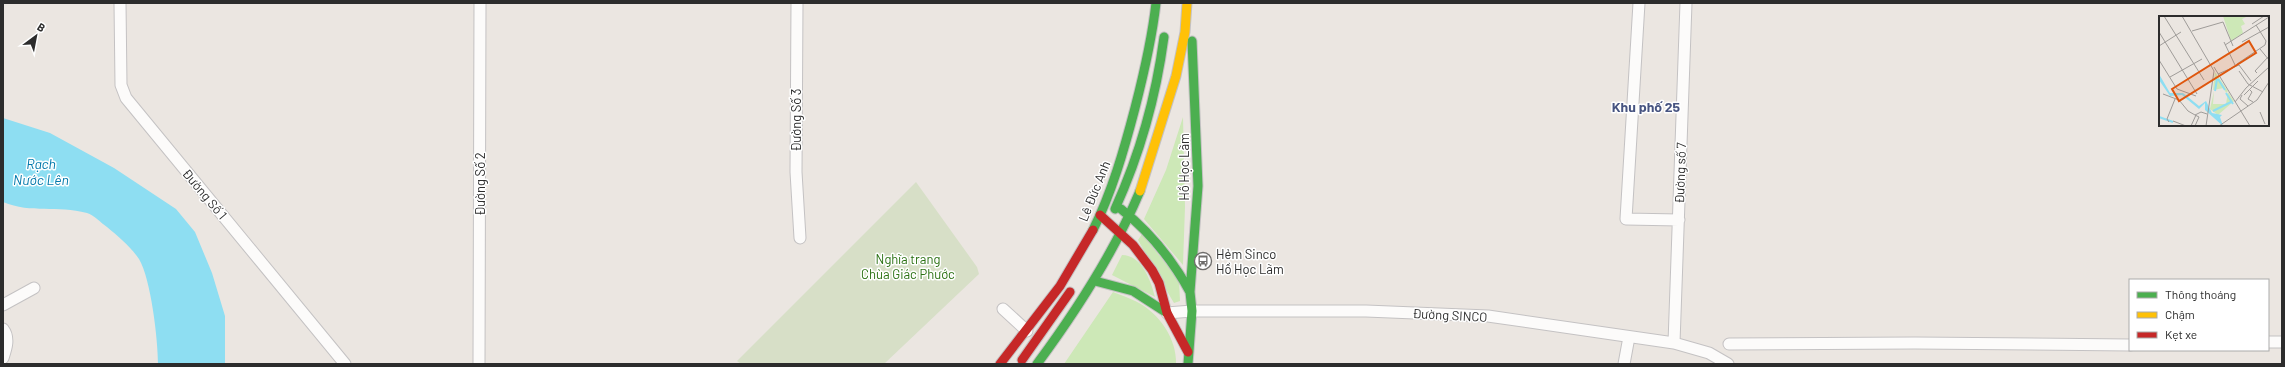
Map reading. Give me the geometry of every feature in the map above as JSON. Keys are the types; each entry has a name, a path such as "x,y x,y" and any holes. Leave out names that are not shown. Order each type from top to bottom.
{"main road":[{"name":"Lê Đức Anh","path":"1000,364 1027,331 1060,286 1100,215 1123,150 1144,74 1154,26 1156,3"},
{"path":"1037,364 1069,322 1095,281 1121,233 1145,178 1175,83 1187,24 1187,3"},
{"path":"1178,101 1192,41 1196,3"},
{"path":"1187,24 1192,41"},
{"name":"Lê Đức Anh","path":"1108,226 1130,177 1154,92 1165,28"},
{"name":"Hồ Học Lãm","path":"1188,364 1192,311 1190,292 1198,186 1192,41"},
{"name":"Hồ Học Lãm","path":"1107,198 1129,215 1140,219 1173,260 1190,292"},
{"name":"Hồ Học Lãm","path":"1100,215 1108,226 1121,233 1127,245 1143,257 1159,283 1167,312 1188,352"},
{"path":"1127,245 1140,219"},
{"path":"1106,287 1112,275"},
{"path":"1095,281 1106,287 1139,292 1167,312"},
{"path":"1019,364 1050,323 1075,284"}],"street":[{"name":"Đường Số 1","path":"120,3 121,85 126,98 345,364"},
{"name":"Đường Số 2","path":"479,364 480,3"},
{"name":"Đường Số 3","path":"797,3 796,172 800,238"},
{"path":"1639,3 1626,219 1679,220"},
{"name":"Đường số 7","path":"1674,344 1686,3"},
{"path":"3,305 34,288"},
{"path":"1003,309 1027,331"},
{"name":"Đường SINCO","path":"1167,312 1366,311 1488,316 1674,344 1709,353 1728,364"},
{"path":"3,330 6,333 7,347 3,358"},
{"path":"1624,364 1629,337"},
{"path":"2269,342 2282,342"},
{"path":"1729,344 1915,343 2129,345"}],"green space":[{"path":"1183,117 1185,207 1183,265 1144,219 1166,170"},
{"name":"Nghĩa trang Chùa Giác Phước","path":"916,182 977,267 979,274 884,364 741,364 737,361"},
{"path":"1142,234 1179,280 1180,301 1174,303 1138,240"},
{"path":"1122,255 1135,259 1140,264 1148,277 1155,297 1112,275"},
{"path":"1113,292 1140,304 1157,317 1163,324 1171,339 1176,356 1176,364 1064,364"}],"water":[{"name":"Rạch Nước Lên","path":"3,118 50,133 114,168 176,209 195,232 212,273 225,316 225,364 158,364 157,340 153,310 143,268 136,254 116,234 95,217 87,213 76,211 24,208 3,202"}],"traffic: fast":[{"path":"1093,230 1112,186 1126,139 1147,56 1156,3"},
{"path":"1115,209 1132,167 1146,125 1152,103 1164,37"},
{"path":"1188,364 1192,311 1190,292 1198,186 1192,41"},
{"path":"1037,364 1066,323 1107,259 1140,191"},
{"path":"1121,209 1132,218 1160,247 1176,268 1190,292"},
{"path":"1095,281 1133,291 1167,313"}],"traffic: slow":[{"path":"1140,191 1176,76 1185,32 1187,3"}],"traffic: jam":[{"path":"1100,215 1133,245 1152,270 1159,283 1167,313 1188,352"},
{"path":"1000,364 1060,286 1093,230"},
{"path":"1022,360 1070,292"}],"place":[{"name":"Hẻm Sinco Hồ Học Lãm","path":"1203,261"}],"district":[{"name":"Khu phố 25","path":"1646,107"}]}
